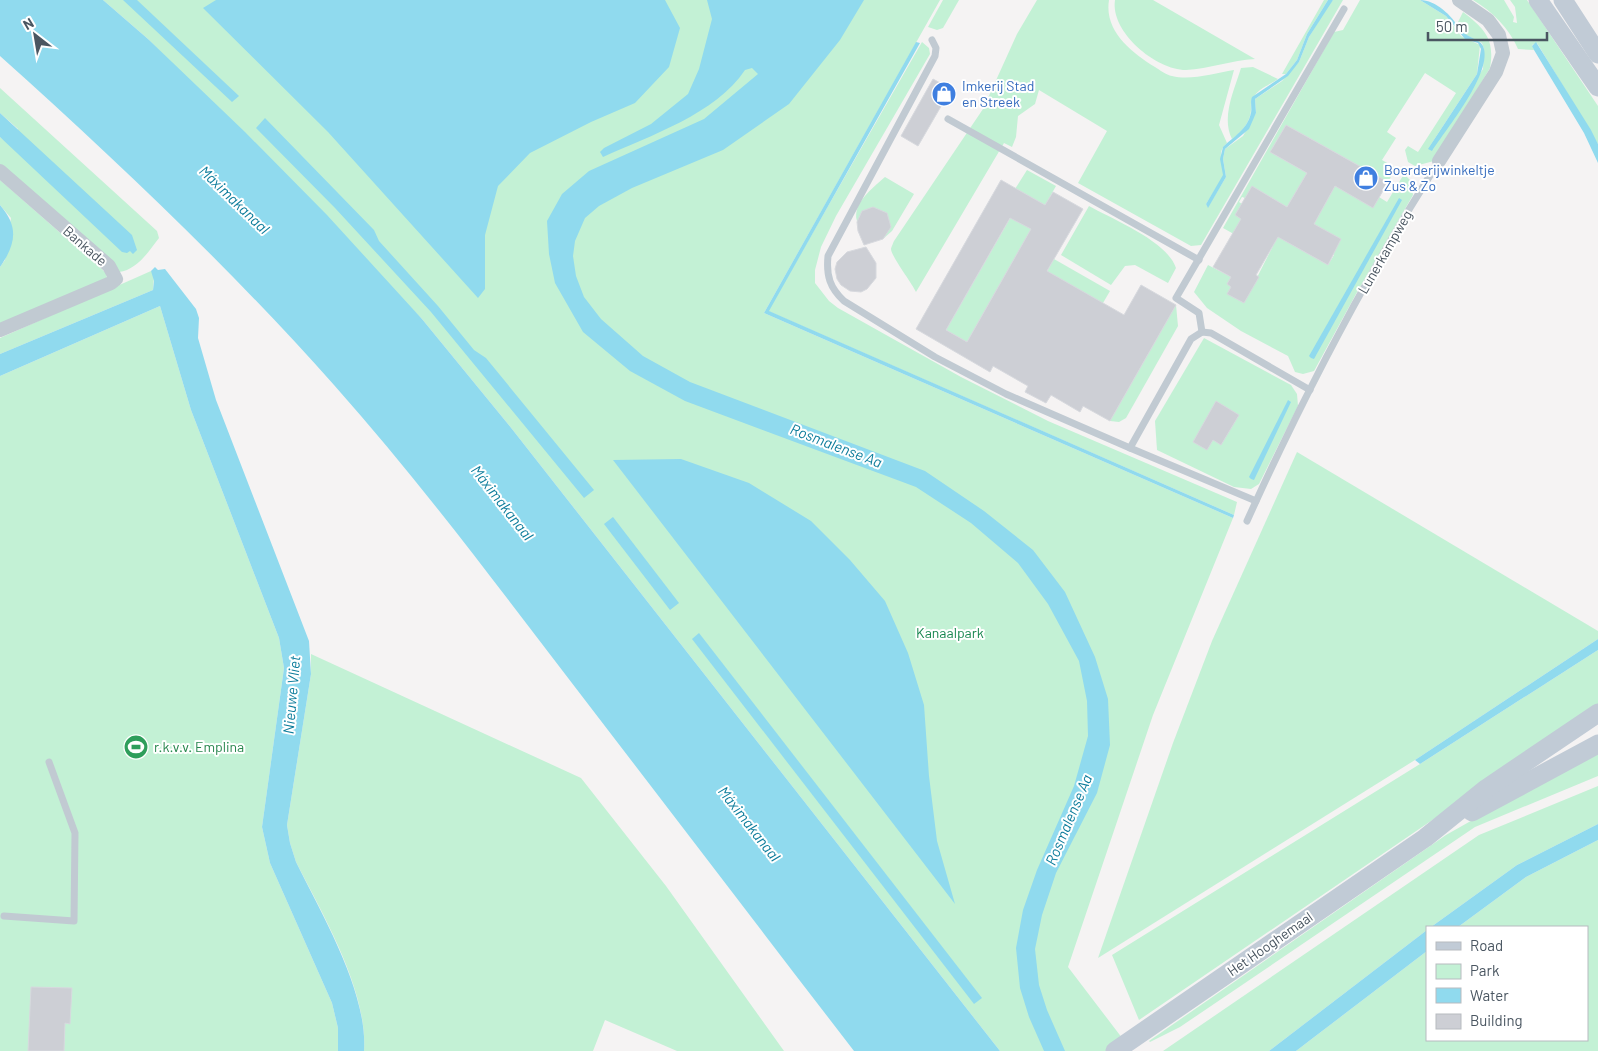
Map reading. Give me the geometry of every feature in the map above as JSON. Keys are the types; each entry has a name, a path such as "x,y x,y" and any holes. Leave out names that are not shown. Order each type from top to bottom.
{"street":[{"name":"Lunerkampweg","path":"1439,161 1496,72 1503,53 1499,35 1488,20 1459,0"},
{"path":"1538,0 1598,87"},
{"path":"1563,0 1598,54"},
{"name":"Bankade","path":"0,171 108,266 116,279 112,283 0,330"},
{"name":"Het Hooghemaal","path":"1118,1049 1425,838 1487,788 1598,713"},
{"name":"Het Hooghemaal","path":"1425,838 1598,744"}],"lane":[{"path":"1202,332 1199,313 1176,298 1344,9"},
{"path":"932,40 936,48 935,56 828,256 826,269 829,281 835,292 844,302 935,357 1006,394 1256,501"},
{"path":"948,119 1199,260"},
{"name":"Lunerkampweg","path":"1247,521 1310,390 1360,296 1439,161"},
{"path":"1130,448 1191,339 1202,332 1211,332 1310,390"},
{"path":"4,916 74,921 75,833 49,762"}],"green space":[{"name":"Kanaalpark","path":"103,0 940,0 764,313 1233,518 1153,715 1068,967 1132,1051 1000,1051 512,429 422,319 148,39"},
{"path":"943,0 959,0 943,28 937,30 928,27"},
{"path":"1037,0 1109,0 1111,21 1121,40 1137,55 1170,75 1187,78 1234,70 1219,125 1227,143 1221,154 1224,175 1206,204 1208,207 1226,177 1223,159 1225,149 1243,136 1256,113 1255,99 1282,81 1299,62 1309,37 1329,4 1333,0 1343,0 1201,245 1191,246 1078,183 1107,131 1039,90 1035,104 1018,116 1016,137 1012,147 1004,143 916,292 892,252 893,243 983,109 1017,34"},
{"path":"1115,0 1153,0 1255,59 1186,70 1162,64 1137,47 1127,36 1115,12"},
{"path":"1324,0 1328,0 1307,34 1297,60 1286,74 1282,74"},
{"path":"1360,0 1420,0 1446,16 1461,36 1480,45 1477,74 1428,149 1483,69 1484,49 1482,43 1464,34 1457,24 1463,12 1487,36 1491,49 1490,68 1434,161 1415,166 1408,162 1405,150 1408,146 1418,152 1456,93 1425,73 1387,132 1396,138 1382,160 1396,168 1388,182 1286,125 1270,152 1307,173 1287,207 1252,187 1245,198 1242,197 1239,202 1242,204 1235,215 1258,229 1250,243 1223,228 1334,32 1343,30"},
{"path":"1473,0 1504,0 1514,17 1513,22 1517,23 1515,7 1510,0 1527,0 1598,106 1598,144 1537,43 1532,45 1534,50 1518,49 1500,21"},
{"path":"922,42 929,48 930,54 836,216 821,247 815,270 815,283 829,301 838,308 961,377 1048,421 1237,502 1234,515 768,311"},
{"path":"1253,67 1278,79 1260,90 1253,97 1251,114 1247,122 1242,130 1232,139 1229,131 1228,113 1232,95 1241,68"},
{"path":"0,88 157,231 159,238 137,264 119,272 0,166 0,137 6,142 18,129 0,113"},
{"path":"1027,170 1056,186 967,342 946,330 1024,194 1015,189"},
{"path":"1404,174 1411,181 1413,195 1314,371 1303,374 1295,372 1288,356 1241,331 1207,308 1194,292 1208,265 1231,277 1227,284 1231,287 1228,294 1244,303 1273,246 1260,238 1285,228 1284,240 1328,265 1334,255 1314,224 1335,186 1373,207 1379,197 1387,202"},
{"path":"885,177 914,194 892,231 884,238 872,240 858,224 856,214 860,202"},
{"path":"0,180 106,273 107,278 0,324 0,267 5,260 11,218 0,205"},
{"path":"1089,206 1138,232 1162,249 1171,258 1176,268 1168,283 1135,265 1125,266 1111,285 1061,255"},
{"path":"1054,259 1110,291 1103,303 998,359"},
{"path":"151,271 154,275 153,290 0,354 0,338"},
{"path":"1176,305 1178,326 1126,418 1119,422 1110,421"},
{"name":"r.k.v.v. Emplina","path":"160,306 191,410 279,638 284,668 262,827 270,863 332,1003 338,1028 338,1051 0,1051 0,376"},
{"path":"1204,338 1291,385 1297,394 1298,406 1259,484 1251,489 1234,487 1157,450 1155,421"},
{"path":"1297,452 1598,631 1598,639 1415,760 1098,958 1173,743 1212,641"},
{"path":"1598,650 1598,707 1139,1020 1112,955 1420,764"},
{"path":"311,654 581,778 666,886 784,1051 677,1051 605,1020 593,1051 364,1051 359,1004 351,979 342,954 296,862 287,825 311,674"},
{"path":"1598,749 1598,776 1475,827 1180,1027 1149,1041 1446,835"},
{"path":"1598,786 1598,824 1517,865 1432,926 1426,926 1426,931 1269,1051 1163,1051 1479,835"},
{"path":"1598,840 1598,1051 1296,1051 1426,952 1426,1041 1588,1041 1588,926 1459,926 1526,877"}],"water":[{"name":"Máximakanaal","path":"0,0 103,0 148,39 245,132 327,215 422,319 512,429 1000,1051 854,1051 481,564 423,491 334,385 254,299 172,216 0,56"},
{"path":"123,0 137,0 239,96 232,102"},
{"path":"216,0 665,0 680,28 669,67 635,103 591,122 530,153 498,186 485,235 485,289 478,298 328,132 203,8"},
{"name":"Rosmalense Aa","path":"707,0 864,0 840,40 789,104 723,150 632,188 599,206 585,218 575,241 573,256 576,276 584,297 601,319 643,356 690,382 925,471 984,511 1033,550 1065,592 1095,657 1108,699 1110,745 1097,793 1056,873 1042,915 1035,949 1039,985 1047,1010 1065,1051 1044,1051 1029,1017 1020,988 1016,948 1023,910 1037,870 1074,786 1088,736 1087,701 1079,661 1048,604 1018,563 971,523 916,487 685,401 630,371 583,332 555,283 549,254 547,221 562,194 589,171 704,119 758,74 752,68 745,70 732,86 699,111 660,132 603,157 600,152 604,148 651,124 688,94 699,69 712,19"},
{"path":"1328,0 1333,0 1309,37 1299,62 1288,76 1255,99 1256,113 1249,129 1225,149 1223,159 1226,177 1208,208 1206,204 1223,175 1220,159 1223,147 1240,132 1249,119 1252,97 1286,74 1297,60 1307,34"},
{"path":"1420,0 1438,6 1465,34 1479,41 1483,46 1485,57 1482,70 1467,100 1432,151 1428,149 1477,74 1481,49 1478,43 1465,39 1446,16"},
{"path":"916,42 920,43 769,311 1234,515 1233,518 764,313"},
{"path":"1536,42 1591,130 1598,144 1598,163 1584,133 1534,50 1532,46"},
{"path":"0,113 132,235 137,250 133,254 130,251 127,253 122,252 0,137"},
{"path":"265,118 374,230 379,241 438,306 474,350 486,358 594,490 584,498 431,312 335,208 256,128"},
{"path":"1399,198 1402,200 1314,359 1311,358 1309,356"},
{"path":"0,205 13,228 13,236 9,251 0,267"},
{"name":"Nieuwe Vliet","path":"155,267 158,270 165,269 196,309 199,318 198,338 216,400 309,641 311,674 287,825 296,862 330,930 351,979 359,1004 364,1051 338,1051 338,1028 332,1003 270,863 262,827 284,668 279,638 191,410 160,306 0,376 0,354 153,290 154,281 151,271"},
{"path":"1288,400 1291,402 1254,480 1251,479 1249,477"},
{"path":"681,459 749,483 811,521 850,560 885,601 908,653 924,705 929,776 937,841 955,904 613,460"},
{"path":"613,517 679,603 670,610 604,524"},
{"path":"699,633 982,998 974,1004 692,639"},
{"path":"1598,639 1598,650 1420,764 1415,760"},
{"path":"1598,824 1598,840 1526,877 1459,926 1432,926 1517,865"},
{"path":"1426,931 1426,952 1296,1051 1269,1051"}],"building":[{"path":"933,79 951,89 918,146 901,136"},
{"path":"1286,125 1388,182 1373,208 1335,186 1314,224 1341,239 1328,265 1278,237 1256,275 1259,277 1244,303 1227,294 1231,287 1227,284 1231,277 1213,267 1241,219 1235,215 1252,186 1287,207 1307,173 1270,152"},
{"path":"1001,180 1045,205 1053,192 1083,209 1047,271 1124,315 1141,285 1176,305 1110,421 1083,406 1080,412 1051,395 1046,403 1025,392 1028,386 993,366 990,372 916,329","holes":["1010,218 1031,229 967,342 946,330"]},
{"path":"873,207 887,213 891,227 883,239 864,245 858,231 857,222 862,211"},
{"path":"866,247 876,263 876,278 867,289 861,292 850,291 841,285 837,279 835,269 837,262 847,252"},
{"path":"1216,401 1239,415 1221,445 1213,440 1207,450 1193,442"},
{"path":"31,987 72,988 70,1024 65,1023 64,1051 28,1051"}],"place":[{"name":"Imkerij Stad en Streek","path":"944,94"},
{"name":"Boerderijwinkeltje Zus & Zo","path":"1366,178"},
{"name":"r.k.v.v. Emplina","path":"136,747"}]}
